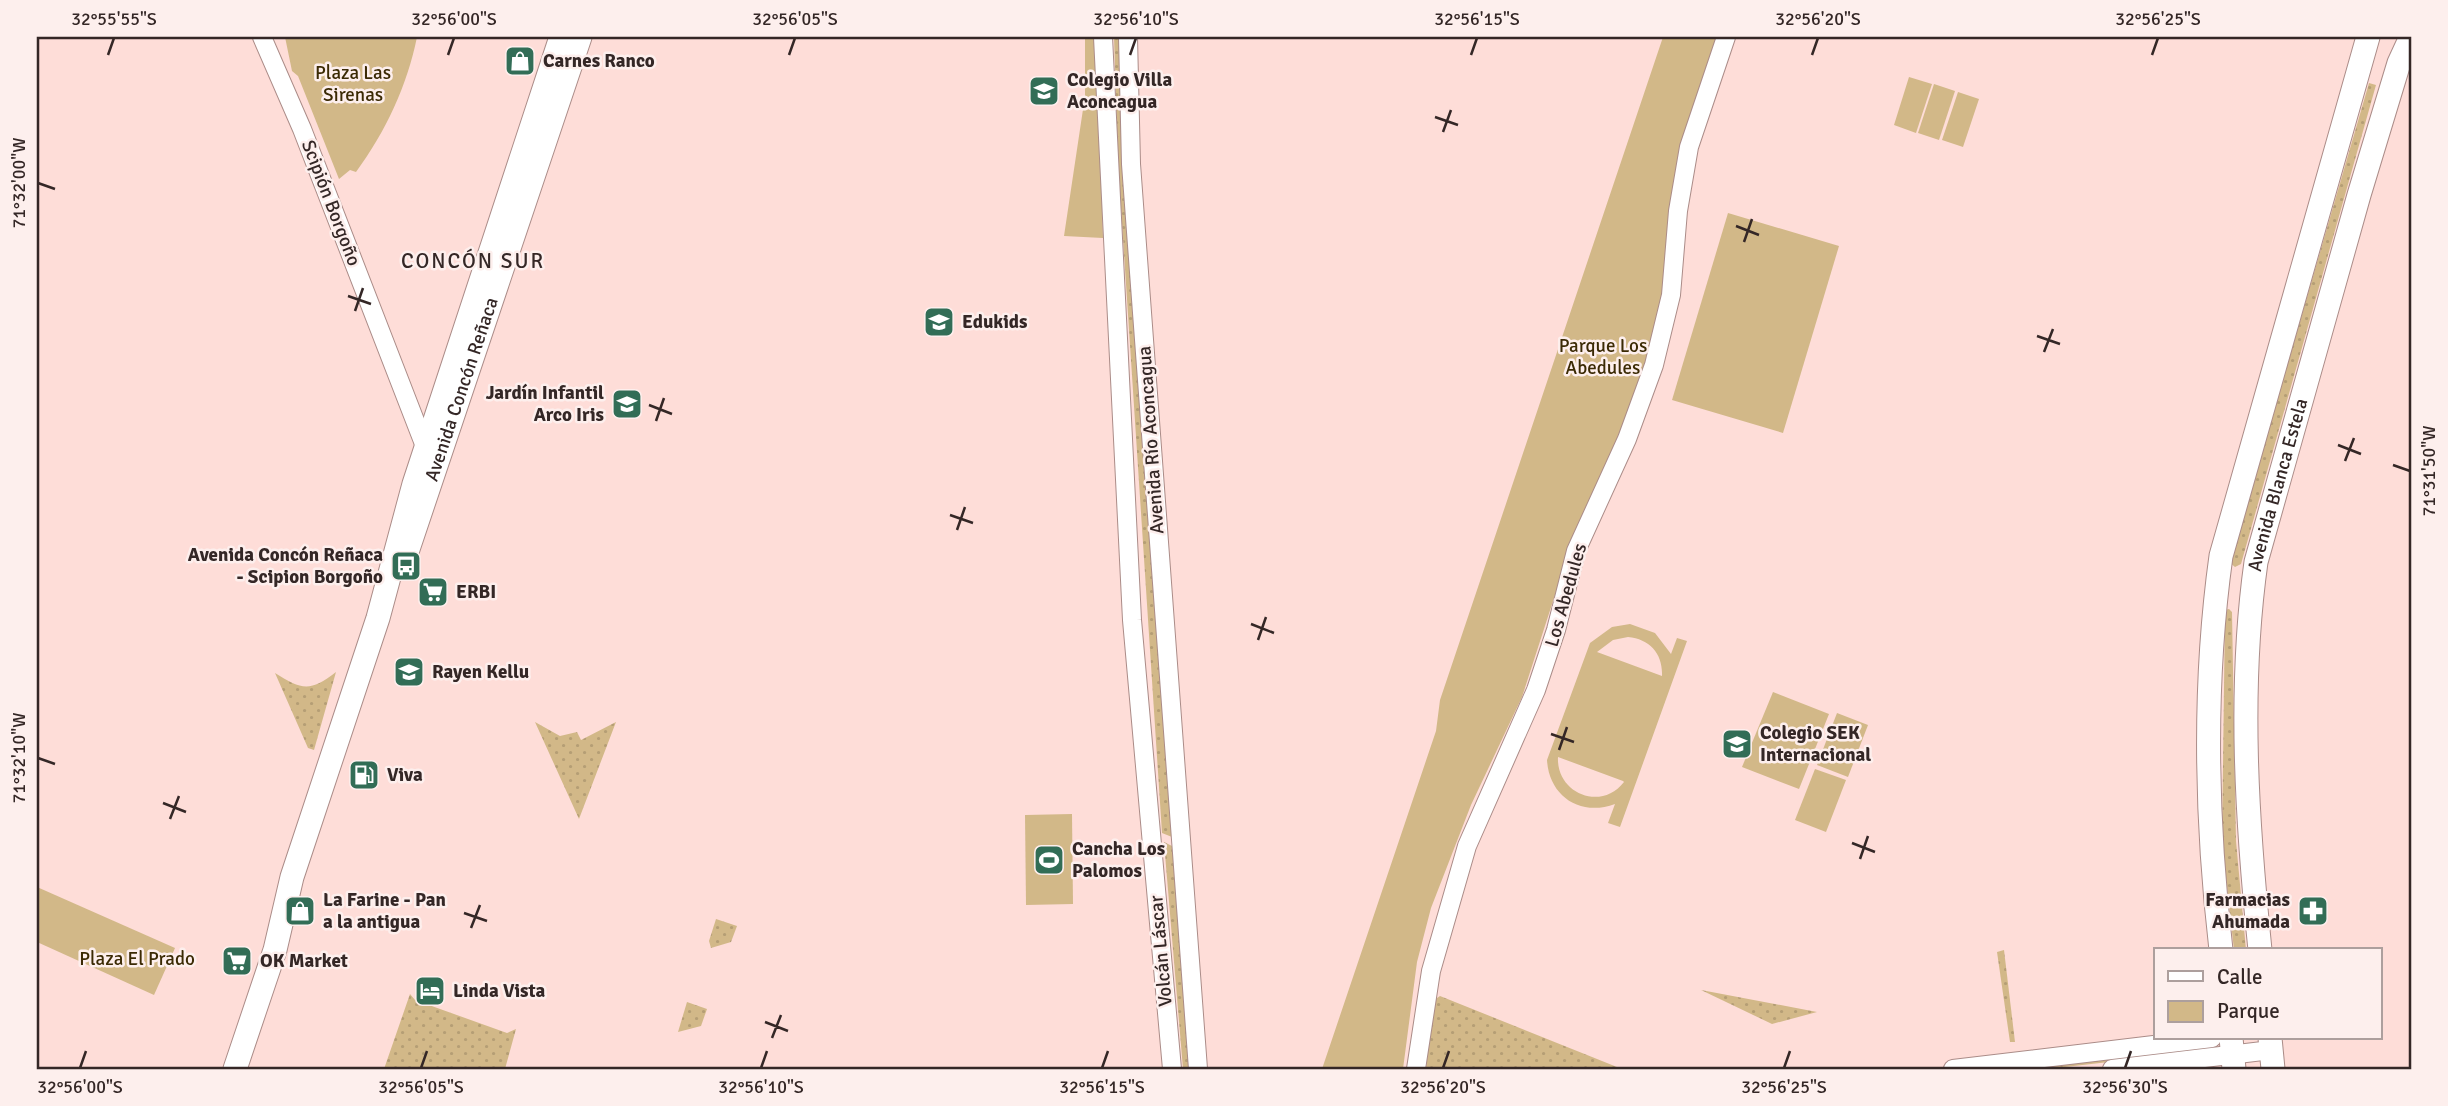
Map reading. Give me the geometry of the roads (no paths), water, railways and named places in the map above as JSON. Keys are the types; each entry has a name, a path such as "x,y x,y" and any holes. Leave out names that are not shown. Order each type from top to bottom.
{"main road":[{"name":"Avenida Concón Reñaca","path":"222,1069 270,930 292,877 377,618 403,519 561,37"},
{"name":"Avenida Concón Reñaca","path":"377,618 419,523 580,37"},
{"name":"Avenida Blanca Estela","path":"2221,948 2211,841 2209,775 2213,610 2221,556 2368,37"},
{"name":"Avenida Blanca Estela","path":"2260,948 2248,779 2250,612 2256,562 2359,195 2399,63 2411,37"},
{"name":"Avenida Concón Reñaca","path":"235,1069 275,950 292,877"}],"street":[{"name":"Scipión Borgoño","path":"262,37 303,129 426,449"},
{"name":"Avenida Río Aconcagua","path":"1104,37 1132,620 1151,832"},
{"name":"Avenida Río Aconcagua","path":"1128,37 1132,178 1180,844"},
{"name":"Los Abedules","path":"1416,1069 1431,971 1467,846 1536,690 1576,551 1627,439 1654,365 1671,295 1678,211 1689,147 1726,37"},
{"name":"Volcán Láscar","path":"1151,832 1172,1069"},
{"name":"Volcán Láscar","path":"1180,844 1198,1069"},
{"path":"1953,1069 2195,1040"},
{"path":"2112,1069 2232,1054 2272,1052"}],"place":[{"name":"Carnes Ranco","path":"520,61"},
{"name":"Colegio Villa Aconcagua","path":"1044,91"},
{"name":"Edukids","path":"939,322"},
{"name":"Jardín Infantil Arco Iris","path":"627,404"},
{"name":"Avenida Concón Reñaca - Scipion Borgoño","path":"406,566"},
{"name":"ERBI","path":"433,592"},
{"name":"Rayen Kellu","path":"409,672"},
{"name":"Colegio SEK Internacional","path":"1737,744"},
{"name":"Viva","path":"364,775"},
{"name":"Cancha Los Palomos","path":"1049,860"},
{"name":"La Farine - Pan a la antigua","path":"300,911"},
{"name":"Farmacias Ahumada","path":"2313,911"},
{"name":"OK Market","path":"237,961"},
{"name":"Linda Vista","path":"430,991"}],"district":[{"name":"CONCÓN SUR","path":"473,261"}],"park label":[{"name":"Plaza Las Sirenas","path":"353,84"},
{"name":"Parque Los Abedules","path":"1603,357"},
{"name":"Plaza El Prado","path":"137,959"}]}
